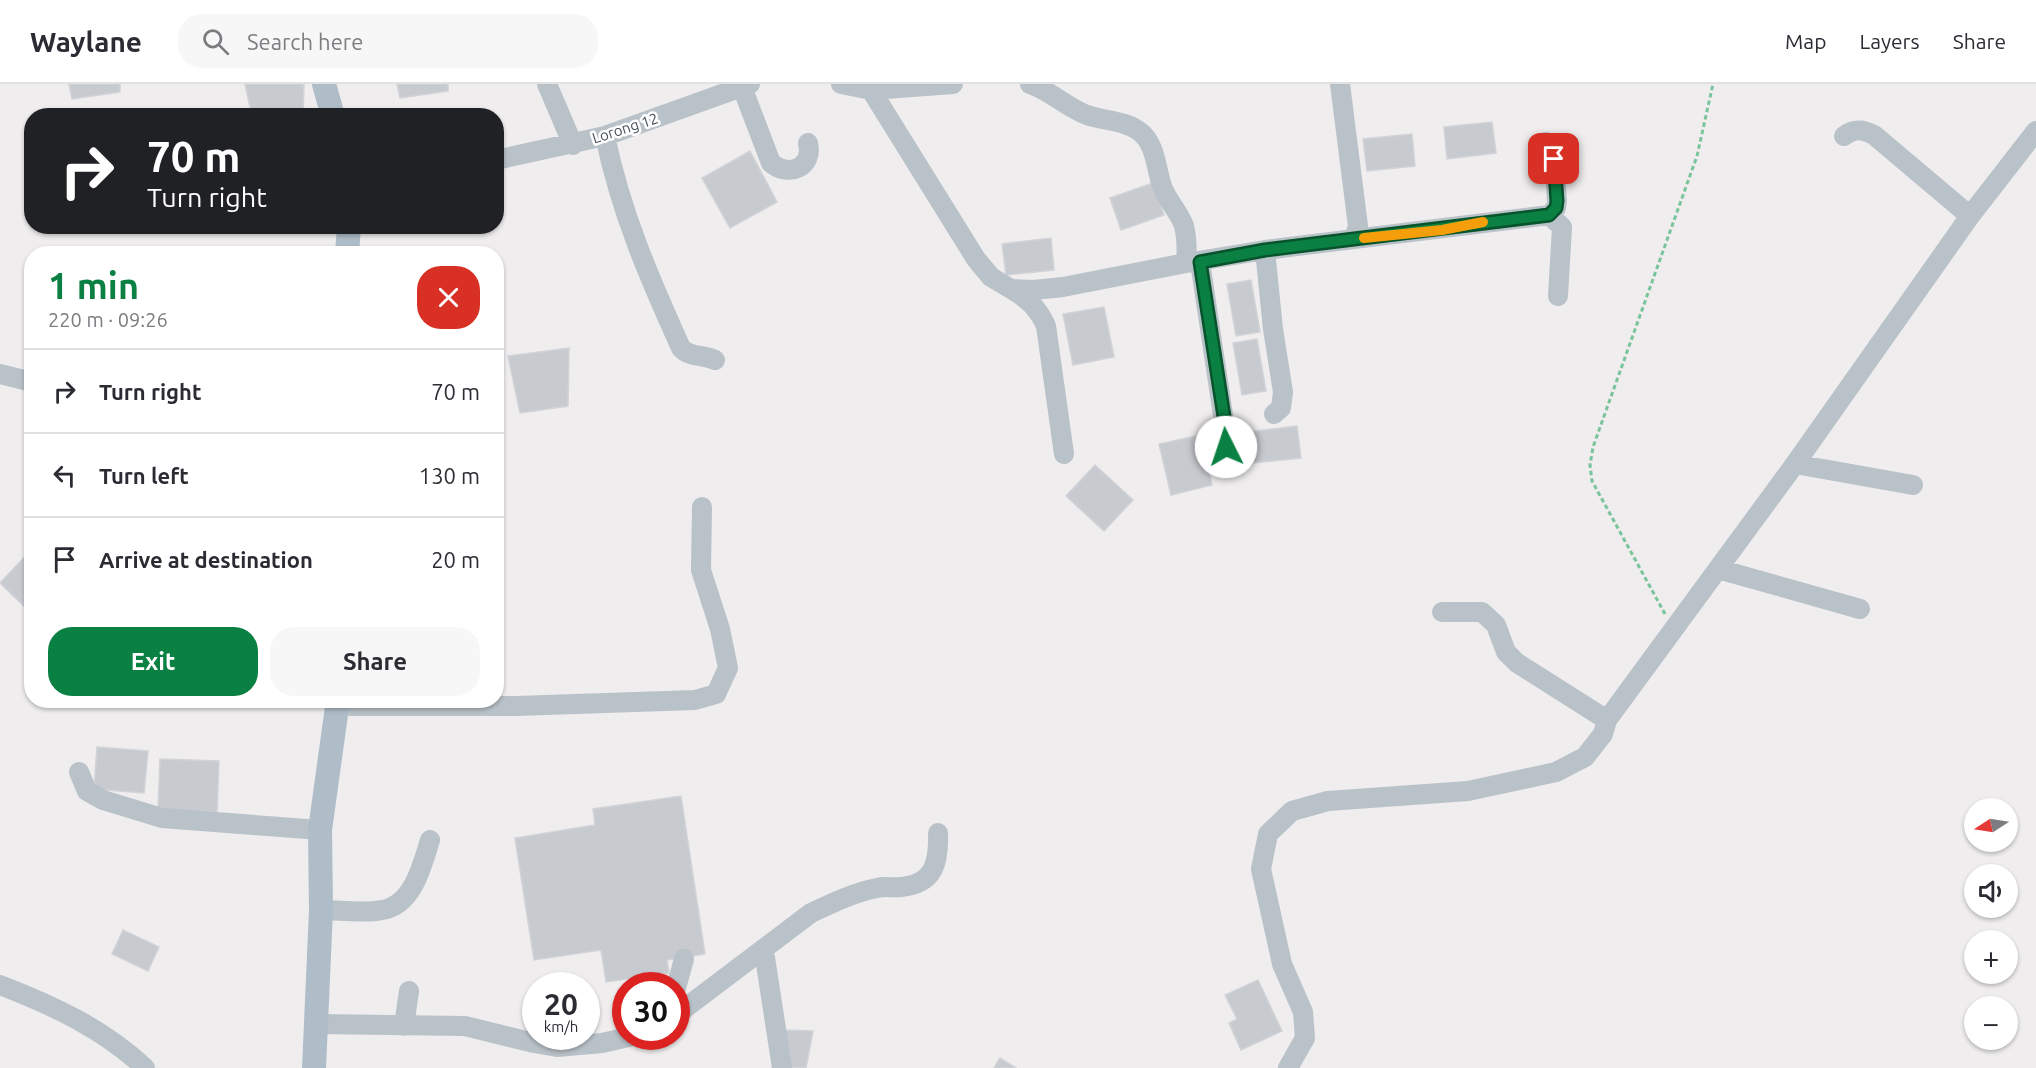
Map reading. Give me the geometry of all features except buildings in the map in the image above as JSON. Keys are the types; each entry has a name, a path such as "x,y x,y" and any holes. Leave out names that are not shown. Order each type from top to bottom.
{"main road":[{"path":"324,84 331,108"},
{"path":"314,1068 321,910 320,830 337,708"}],"street":[{"path":"547,84 573,144"},
{"path":"841,84 871,90 953,84"},
{"path":"1030,84 1088,115 1124,123 1142,132 1153,151 1162,186 1179,213 1184,227 1187,253 1193,262 1226,435 1226,447 1218,463"},
{"path":"1340,84 1358,226 1354,239"},
{"path":"746,86 771,163 784,170 800,167 808,160 810,152 808,143"},
{"name":"Lorong 12","path":"504,158 605,136 746,86"},
{"path":"871,90 976,259 991,277 1028,299 1040,312 1046,326 1064,453"},
{"path":"1844,136 1851,131 1859,130 1874,135 1970,216"},
{"path":"1288,1068 1305,1038 1303,1012 1282,964 1261,869 1268,834 1292,811 1328,801 1468,791 1556,772 1585,757 1603,734 1607,720 1794,464 1970,216 2036,131"},
{"path":"605,136 621,202 636,244 681,348 690,355 715,360"},
{"path":"1011,289 1034,290 1063,287 1265,250 1549,215 1556,208 1557,201 1554,159 1546,142"},
{"path":"1549,215 1562,227 1558,296"},
{"path":"1265,250 1272,329 1283,392 1281,408 1274,414"},
{"path":"0,374 24,380"},
{"path":"1794,464 1913,485"},
{"path":"504,706 695,700 716,694 728,668 720,629 701,570 702,507"},
{"path":"1718,569 1860,609"},
{"path":"1442,612 1482,612 1496,625 1506,652 1518,663 1607,720"},
{"path":"79,772 87,791 103,800 162,818 320,830"},
{"path":"690,1004 811,914 833,902 878,888 920,884 933,871 939,849 938,833"},
{"path":"321,910 381,911 397,905 411,890 422,868 430,840"},
{"path":"764,951 783,1068"},
{"path":"680,972 684,959"},
{"path":"0,985 40,1001 110,1038 145,1068"},
{"path":"404,1026 409,991"},
{"path":"316,1024 465,1026 557,1047 612,1041"},
{"path":"602,1043 612,1037"}],"path":[{"path":"1673,629 1592,481 1590,465 1593,447 1697,156 1713,84"}],"slow traffic":[{"path":"1364,238 1442,230 1483,222"}],"route":[{"path":"1226,447 1225,423 1200,262 1265,250 1404,235 1466,224 1549,215 1556,208 1557,201 1554,159"}]}
